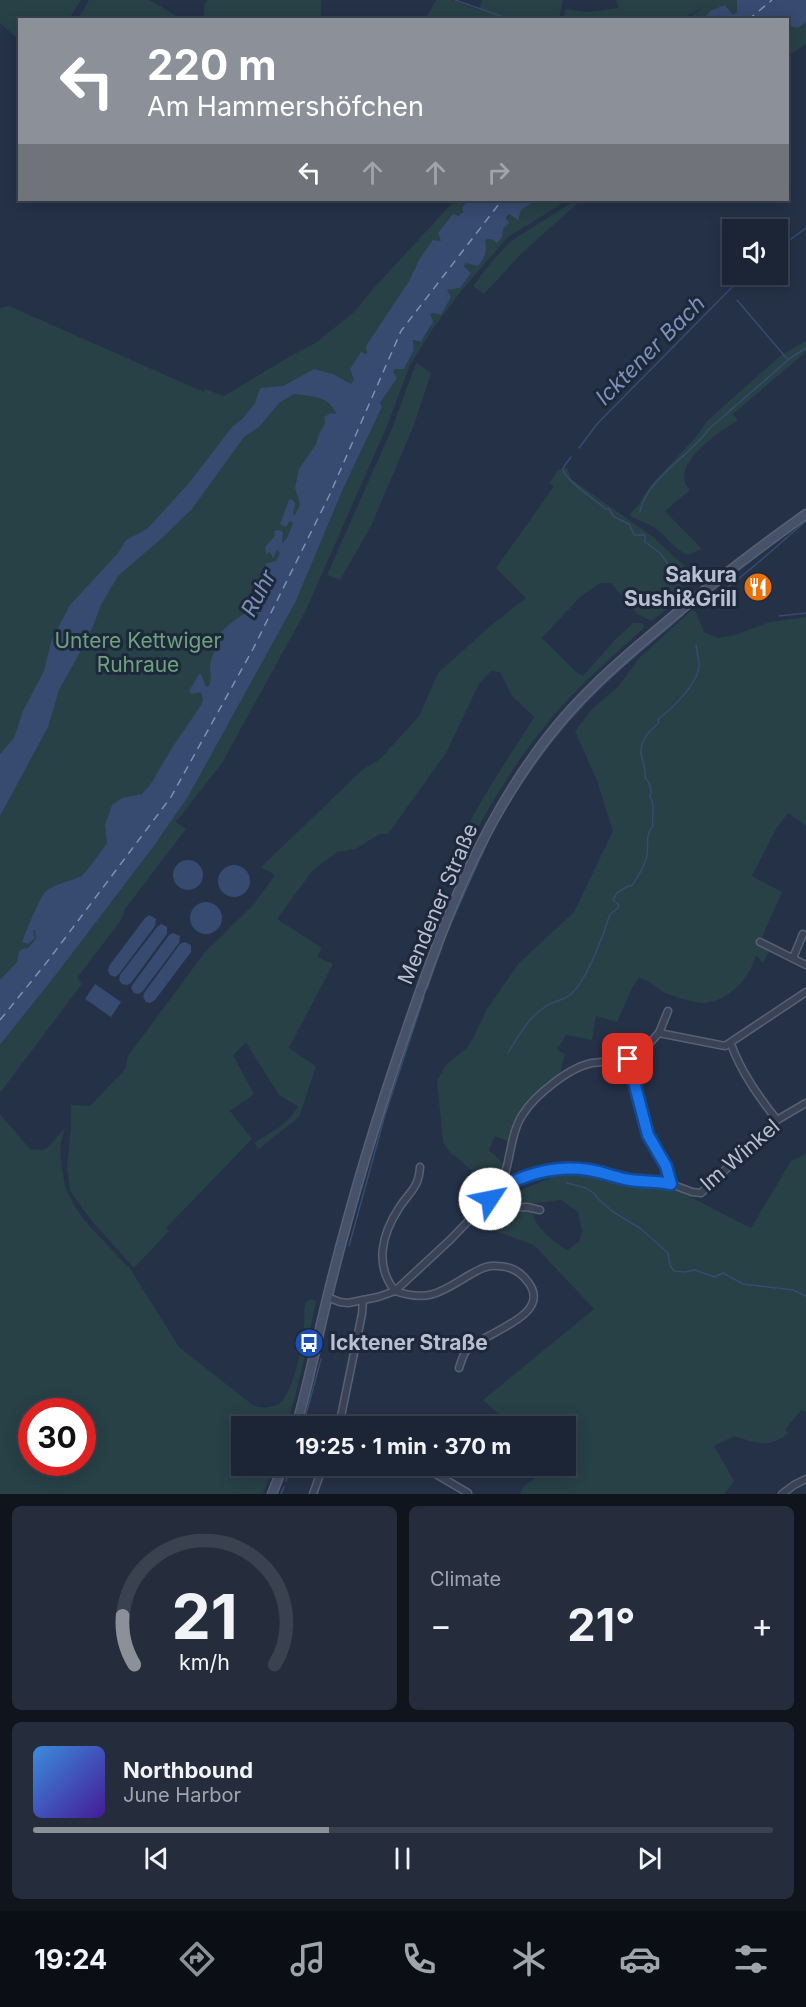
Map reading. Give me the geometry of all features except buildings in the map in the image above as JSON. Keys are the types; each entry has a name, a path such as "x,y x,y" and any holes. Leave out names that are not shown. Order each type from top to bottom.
{"main road":[{"name":"Mendener Straße","path":"299,1416 327,1297 362,1168 432,955 470,865 499,809 549,735 623,658 691,600 806,514"},
{"path":"272,1494 279,1476"}],"street":[{"path":"793,958 803,934"},
{"path":"760,942 806,965"},
{"path":"659,1033 725,1046 806,992"},
{"path":"500,1188 517,1126 534,1099 577,1068 590,1063 637,1056 659,1033 668,1011"},
{"path":"731,1044 738,1062 777,1120"},
{"path":"327,1297 340,1302 363,1300 395,1291 418,1271 500,1188 542,1172 581,1169 627,1180 671,1184 666,1166 648,1135 628,1059"},
{"name":"Im Winkel","path":"671,1184 692,1192 701,1192 777,1120 806,1103"},
{"path":"420,1167 417,1185 399,1207 385,1238 383,1271 395,1291 411,1296 431,1296 479,1269 494,1265 515,1270 527,1280 533,1293 530,1310 521,1318 489,1334 465,1352 459,1368"},
{"path":"480,1209 527,1207 540,1210"},
{"path":"342,1416 363,1300"},
{"path":"314,1494 320,1476"},
{"path":"439,1476 468,1493"},
{"path":"782,1494 806,1479"}],"green space":[{"path":"0,0 81,0 70,18 18,18 18,39 0,23"},
{"path":"89,0 149,0 177,16 176,18 79,18"},
{"path":"207,0 321,0 321,18 204,17 204,5"},
{"path":"436,0 452,0 479,10 482,0 563,0 559,18 426,18"},
{"path":"616,0 737,0 737,13 706,16 706,18 688,18 706,6 684,18 564,18 565,9 587,12 619,8"},
{"path":"806,22 806,44 789,55 789,26 798,28"},
{"name":"Untere Kettwiger Ruhraue","path":"454,201 468,201 462,207 463,212 441,242 223,695 0,1000 0,308 9,306 204,392 205,389 224,396 317,342 355,311"},
{"path":"566,201 508,237 462,290 432,330 410,365 387,426 306,610 222,763 176,822 186,829 125,909 121,920 77,978 82,984 0,1093 0,1045 154,846 188,797 296,601 343,489 382,407 380,403 396,379 393,372 395,369 404,369 414,350 413,341 421,342 431,327 430,314 434,313 447,290 471,273 464,265 487,239 494,240 503,229 509,214 533,202"},
{"path":"574,201 580,201 521,254 484,294 473,286 511,241"},
{"path":"806,341 806,352 733,414 738,420 699,450 685,470 685,480 690,490 665,511 702,549 688,555 655,528 629,515 650,486 696,437 706,422 780,356"},
{"path":"416,363 431,373 414,425 371,526 340,580 327,575 393,426"},
{"path":"567,468 571,479 653,537 691,572 682,583 683,596 652,621 637,614 611,583 600,583 580,597 542,638 576,672 583,676 633,623 641,623 645,627 572,695 535,739 495,798 449,883 446,884 445,866 486,793 534,717 512,696 500,672 491,671 479,684 446,753 388,834 379,834 356,849 337,852 313,870 277,919 322,948 317,957 333,964 289,1048 316,1066 299,1117 259,1149 254,1143 284,1123 298,1106 279,1095 246,1043 233,1055 254,1094 230,1111 252,1139 166,1228 169,1231 134,1268 91,1220 70,1191 67,1167 71,1105 90,1106 125,1069 128,1056 205,952 254,904 275,875 261,867 362,770 380,759 419,716 438,673 489,627 526,598 496,568 554,486 549,484 558,470"},
{"path":"692,610 696,612 704,632 718,638 735,635 770,622 806,617 806,825 788,813 776,829 752,876 782,892 759,944 773,951 768,953 763,963 756,955 744,980 730,993 704,1003 689,1001 663,992 639,978 617,1022 596,1016 592,1040 566,1035 557,1050 565,1054 560,1075 526,1103 514,1122 509,1142 495,1136 489,1150 504,1164 496,1186 486,1198 487,1193 472,1171 450,1153 443,1142 437,1080 446,1065 469,1046 487,1009 519,963 574,912 613,831 597,781 575,731 591,710 618,687 639,658"},
{"path":"0,1114 30,1149 47,1148 65,1128 60,1147 62,1168 65,1186 73,1204 85,1221 131,1270 179,1347 254,1406 264,1407 281,1402 290,1388 300,1354 306,1302 311,1299 316,1301 290,1416 231,1416 231,1476 270,1476 263,1494 0,1494"},
{"path":"806,1154 806,1412 801,1410 785,1430 789,1433 768,1443 734,1436 714,1446 734,1481 724,1494 520,1494 524,1486 539,1476 576,1476 576,1416 500,1416 483,1400 594,1309 534,1245 473,1223 514,1193 550,1178 549,1175 579,1172 599,1175 624,1183 673,1188 751,1228 791,1161","holes":["561,1200 578,1212 582,1231 579,1242 567,1250 548,1236 538,1225 531,1204"]}],"water":[{"path":"737,0 806,0 806,22 798,28 789,26 789,18 706,18 710,11 725,5 732,14 737,13"},
{"path":"468,201 533,201 521,210 518,220 509,214 506,218 509,223 503,229 502,237 497,243 487,239 485,255 478,266 466,263 464,266 471,273 460,288 447,290 451,297 441,315 430,314 433,322 421,342 413,340 414,350 404,369 395,369 393,372 397,378 380,403 382,407 343,489 296,601 188,797 154,846 0,1045 0,980 17,962 19,952 28,948 36,939 35,930 33,930 35,938 28,944 22,942 40,900 50,888 77,878 86,871 107,844 105,825 112,805 122,798 142,794 201,705 203,700 201,692 191,694 189,691 199,674 206,687 209,686 210,664 220,641 221,632 252,607 262,594 261,573 267,563 276,561 280,553 277,550 273,558 270,552 266,554 265,547 275,536 274,531 283,532 282,544 287,538 293,523 290,521 286,527 280,524 289,500 292,499 295,503 293,514 295,515 300,504 295,488 299,469 316,444 325,424 324,417 331,413 336,414 333,408 325,400 307,395 294,394 279,403 259,427 244,437 192,509 118,576 59,690 48,727 0,816 0,754 14,738 23,711 44,671 52,639 70,605 118,553 126,540 147,529 189,483 232,427 255,403 260,388 283,386 314,369 333,374 351,384 354,380 350,369 361,352 367,354 366,346 409,281 420,258 433,240 441,241 438,233 453,214 459,216 463,212 462,207"},
{"path":"188,860 199,864 203,875 199,886 188,890 177,886 173,875 177,864"},
{"path":"234,865 245,870 250,881 245,892 234,897 223,892 218,881 223,870"},
{"path":"206,902 217,907 222,918 217,929 206,934 195,929 190,918 195,907"},
{"path":"149,915 156,919 155,926 119,974 115,977 110,975 109,966"},
{"path":"161,924 167,927 167,934 131,983 122,984 119,980 120,975"},
{"path":"173,933 180,936 179,943 143,991 139,994 134,993 131,988 133,984 169,935"},
{"path":"185,942 191,945 191,952 155,1000 150,1003 146,1002 143,997 144,993 180,944"},
{"path":"95,984 121,1002 111,1017 85,999"}],"waterway":[{"path":"455,0 506,18"},
{"path":"788,241 806,228"},
{"name":"Icktener Bach","path":"579,448 597,424 734,285"},
{"path":"640,512 644,500 659,478 709,429 788,360 737,300"},
{"path":"789,359 806,348"},
{"name":"Icktener Bach","path":"571,457 563,469 569,478 606,509 609,509 614,517 629,524 634,535 645,535 645,542 660,553 674,572"},
{"path":"717,595 806,521"},
{"path":"779,616 806,613"},
{"path":"500,818 534,764 574,714 614,675 683,615"},
{"name":"Icktener Bach","path":"508,1053 524,1027 534,1016 546,1006 569,996 577,987 594,956 610,914 619,905 613,900 617,893 632,886 644,866 648,837 653,826 653,807 650,787 645,778 642,744 649,732 659,723 658,719 677,702 695,678 699,663 696,645"},
{"path":"427,989 447,932 492,832"},
{"path":"349,1246 385,1115 424,997"},
{"name":"Icktener Bach","path":"567,1183 586,1188 612,1211 641,1229 668,1253 670,1265 674,1271 695,1270 715,1277 723,1273 743,1284 793,1290 806,1296"},
{"path":"306,1416 321,1359"},
{"path":"286,1481 288,1476"},
{"path":"281,1494 284,1487"}],"ferry route":[{"path":"750,18 772,0"},
{"path":"0,1020 47,962 171,797 253,649 330,494 401,331 501,201"}],"place":[{"name":"Sakura Sushi&Grill","path":"758,587"},
{"name":"Icktener Straße","path":"309,1343"}],"route":[{"path":"490,1199 500,1188 542,1172 564,1169 592,1170 627,1180 671,1184 666,1166 648,1135 628,1059"}],"water label":[{"name":"Ruhr","path":"258,593"}]}
